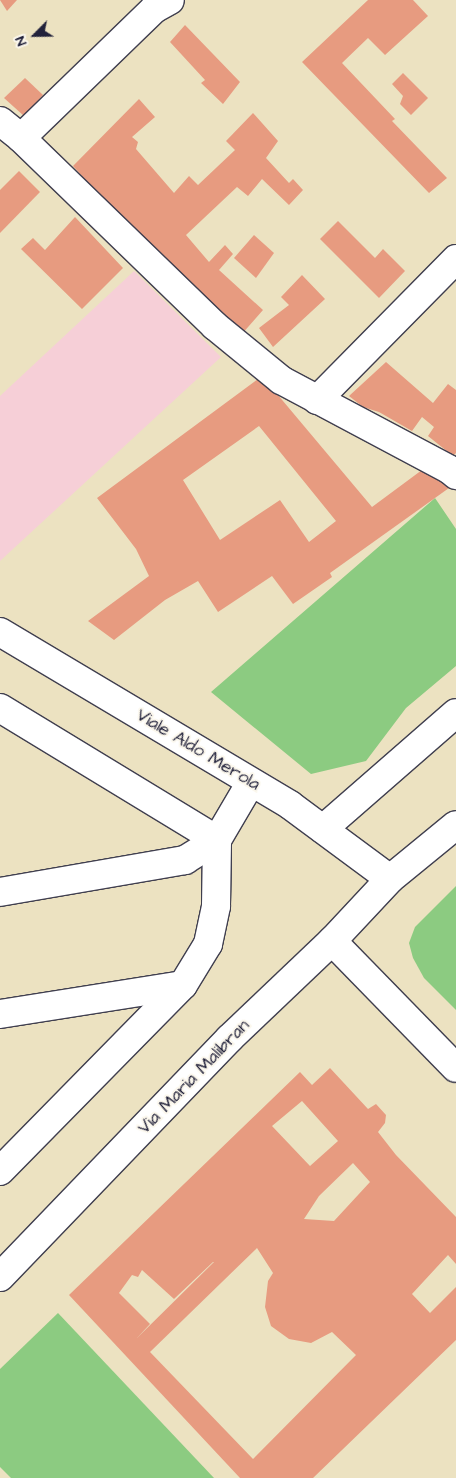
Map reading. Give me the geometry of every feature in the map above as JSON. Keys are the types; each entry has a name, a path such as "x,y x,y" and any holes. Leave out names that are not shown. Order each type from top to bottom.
{"street":[{"path":"21,138 154,10 170,0"},
{"path":"0,121 21,138 215,326 280,380 450,470 456,475"},
{"path":"317,400 456,259"},
{"name":"Viale Aldo Merola","path":"0,632 290,805 390,879"},
{"path":"0,708 217,840"},
{"path":"323,829 456,713"},
{"path":"0,892 185,860 217,840 251,782"},
{"name":"Via Maria Malibran","path":"0,1277 230,1038 332,941 390,879 456,825"},
{"path":"0,1171 183,985 208,944 216,906 217,840"},
{"path":"332,941 456,1068"},
{"path":"0,1014 183,985"}],"shaded area":[{"path":"134,271 221,357 0,561 0,396"}],"green space":[{"path":"435,498 456,529 456,666 406,708 366,761 311,774 211,692"},
{"path":"456,886 456,1010 424,978 413,958 409,943 415,927"},
{"path":"58,1313 214,1478 11,1478 0,1467 0,1369"}],"building":[{"path":"0,0 17,0 7,11"},
{"path":"368,0 413,0 428,16 385,55 368,38 342,63 395,119 392,121 447,178 429,193 302,62"},
{"path":"185,25 240,82 223,104 201,83 205,80 170,42"},
{"path":"403,73 428,98 411,115 400,104 403,96 392,84"},
{"path":"25,78 43,95 24,116 4,98"},
{"path":"139,99 155,117 132,137 138,142 136,149 174,193 189,176 198,185 235,150 226,141 253,113 278,141 266,158 289,183 293,179 303,190 289,205 262,179 248,196 237,187 186,235 209,262 225,245 233,254 219,270 263,310 241,335 174,278 73,166"},
{"path":"19,171 40,192 0,233 0,190"},
{"path":"75,217 123,268 82,309 21,249 33,238 45,250"},
{"path":"338,221 375,258 383,249 405,271 379,298 320,239"},
{"path":"254,235 274,253 256,278 234,258"},
{"path":"302,275 325,299 273,347 259,328 289,305 281,297"},
{"path":"386,362 433,403 448,384 456,390 456,453 453,456 428,436 434,427 422,417 412,431 379,412 363,407 349,396"},
{"path":"262,376 372,507 426,467 449,488 330,573 332,577 293,604 272,576 218,612 198,581 165,600 114,640 88,621 149,576 136,549 97,498","holes":["259,426 336,521 309,542 280,500 220,540 183,480"]},
{"path":"330,1068 368,1109 376,1104 386,1115 385,1123 378,1132 396,1155 456,1217 456,1264 448,1255 412,1294 430,1313 456,1287 456,1340 313,1478 240,1478 69,1295 300,1072 312,1085","holes":["302,1101 338,1141 310,1166 272,1126","353,1163 370,1182 334,1221 304,1219 319,1196","257,1248 273,1273 268,1281 265,1307 271,1326 289,1339 311,1343 332,1332 356,1355 253,1459 150,1352","214,1262 136,1339 150,1324 119,1293 132,1275 138,1277 142,1270 174,1299"]}]}
